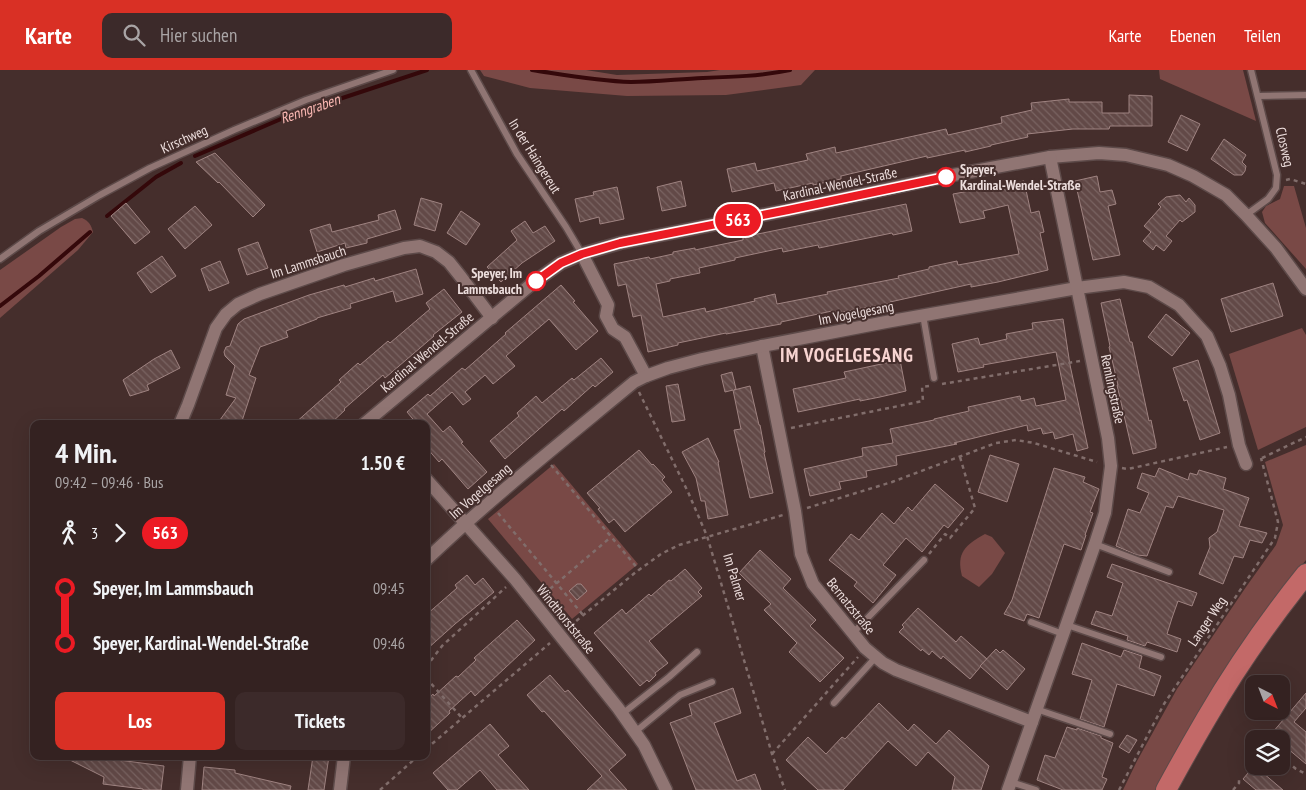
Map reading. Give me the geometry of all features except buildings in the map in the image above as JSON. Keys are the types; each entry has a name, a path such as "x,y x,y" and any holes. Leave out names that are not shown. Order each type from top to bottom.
{"main road":[{"path":"1166,790 1205,720 1232,678 1261,634 1306,574"}],"street":[{"name":"Kardinal-Wendel-Straße","path":"373,420 534,282 561,263 582,254 620,243 948,176 1050,157 1099,153 1126,155 1168,165 1193,176 1226,195 1246,215"},
{"name":"Remlingstraße","path":"1010,786 1105,513 1111,466 1108,438 1050,157"},
{"path":"1246,215 1276,248 1306,289"},
{"name":"Im Lammsbauch","path":"182,420 216,328 226,314 238,304 260,294 344,265 404,248 420,246 436,252 449,262 492,318"},
{"path":"582,254 608,305 606,316 613,329 625,337 646,376"},
{"name":"Im Vogelgesang","path":"430,556 464,523 544,456 634,382 646,376 702,359 762,346 923,315 1077,288 1124,282 1150,287 1179,305 1207,336 1220,366 1229,395 1239,444 1246,464"},
{"name":"Bernatzstraße","path":"762,346 796,511 801,554 813,584 865,648 896,670 1032,722"},
{"name":"Windthorststraße","path":"430,484 515,579 622,714 644,745 666,790"},
{"path":"186,790 190,760"},
{"path":"340,790 344,760"}],"lane":[{"name":"Kirschweg","path":"0,259 39,231 150,168 297,104 393,70"},
{"name":"Closweg","path":"1246,215 1268,199 1276,188 1277,182 1277,175 1251,70"},
{"name":"In der Haingereut","path":"472,73 517,154 582,254"},
{"path":"1258,96 1306,95"},
{"path":"923,315 934,378"},
{"path":"1095,544 1169,572"},
{"path":"853,633 924,560"},
{"path":"1031,622 1065,629 1161,658"},
{"path":"622,714 697,652"},
{"path":"834,703 876,657"},
{"path":"635,732 680,695 712,682"},
{"path":"1036,709 1110,734"},
{"name":"Remlingstraße","path":"1010,786 1036,790"}],"path":[{"path":"1277,182 1290,179 1306,184"},
{"path":"779,430 923,401 922,387 1091,359"},
{"name":"Im Palmer","path":"634,382 688,492 707,536 772,754 785,790"},
{"path":"1246,464 1306,437"},
{"path":"544,456 638,570"},
{"path":"924,560 946,534 950,538 975,508 960,457"},
{"name":"Langer Weg","path":"1119,790 1164,704 1275,538 1278,522 1261,458"},
{"path":"489,502 583,615"},
{"path":"534,602 611,537"},
{"path":"430,662 442,646 515,579"},
{"path":"772,754 833,687 865,648"},
{"path":"430,682 462,718"},
{"path":"380,790 414,760"},
{"path":"1290,764 1306,774"},
{"path":"1233,790 1239,783 1239,777"}],"shaded area":[{"path":"480,70 586,70 617,75 720,70 815,70 801,85 726,95 627,96 530,88 484,76"},
{"path":"1159,70 1243,70 1256,121 1160,79"},
{"path":"1284,186 1294,186 1306,228 1306,269 1265,223 1262,212 1266,206 1280,199"},
{"path":"82,218 86,220 93,232 78,250 0,318 0,270 61,227 75,219"},
{"path":"1302,328 1306,335 1306,427 1258,450 1229,354"},
{"path":"1306,445 1306,560 1292,577 1203,707 1170,762 1156,790 1123,790 1177,689 1276,545 1283,525 1265,462"},
{"path":"554,464 638,564 572,619 488,519"},
{"path":"985,534 992,537 1005,553 992,574 979,587 962,576 960,561 967,546"}],"waterway":[{"name":"Renngraben","path":"195,156 288,116 427,70"},
{"name":"Renngraben","path":"532,70 593,79 631,82 746,76 790,70"},
{"name":"Renngraben","path":"107,216 156,177 181,163"},
{"name":"Renngraben","path":"0,306 39,276 90,232"}],"bus line":[{"name":"563","path":"536,281 561,263 582,254 620,243 946,177"}],"place":[{"name":"Speyer, Kardinal-Wendel-Straße","path":"946,177"},
{"name":"Speyer, Im Lammsbauch","path":"536,281"}],"district":[{"name":"IM VOGELGESANG","path":"847,355"}]}
